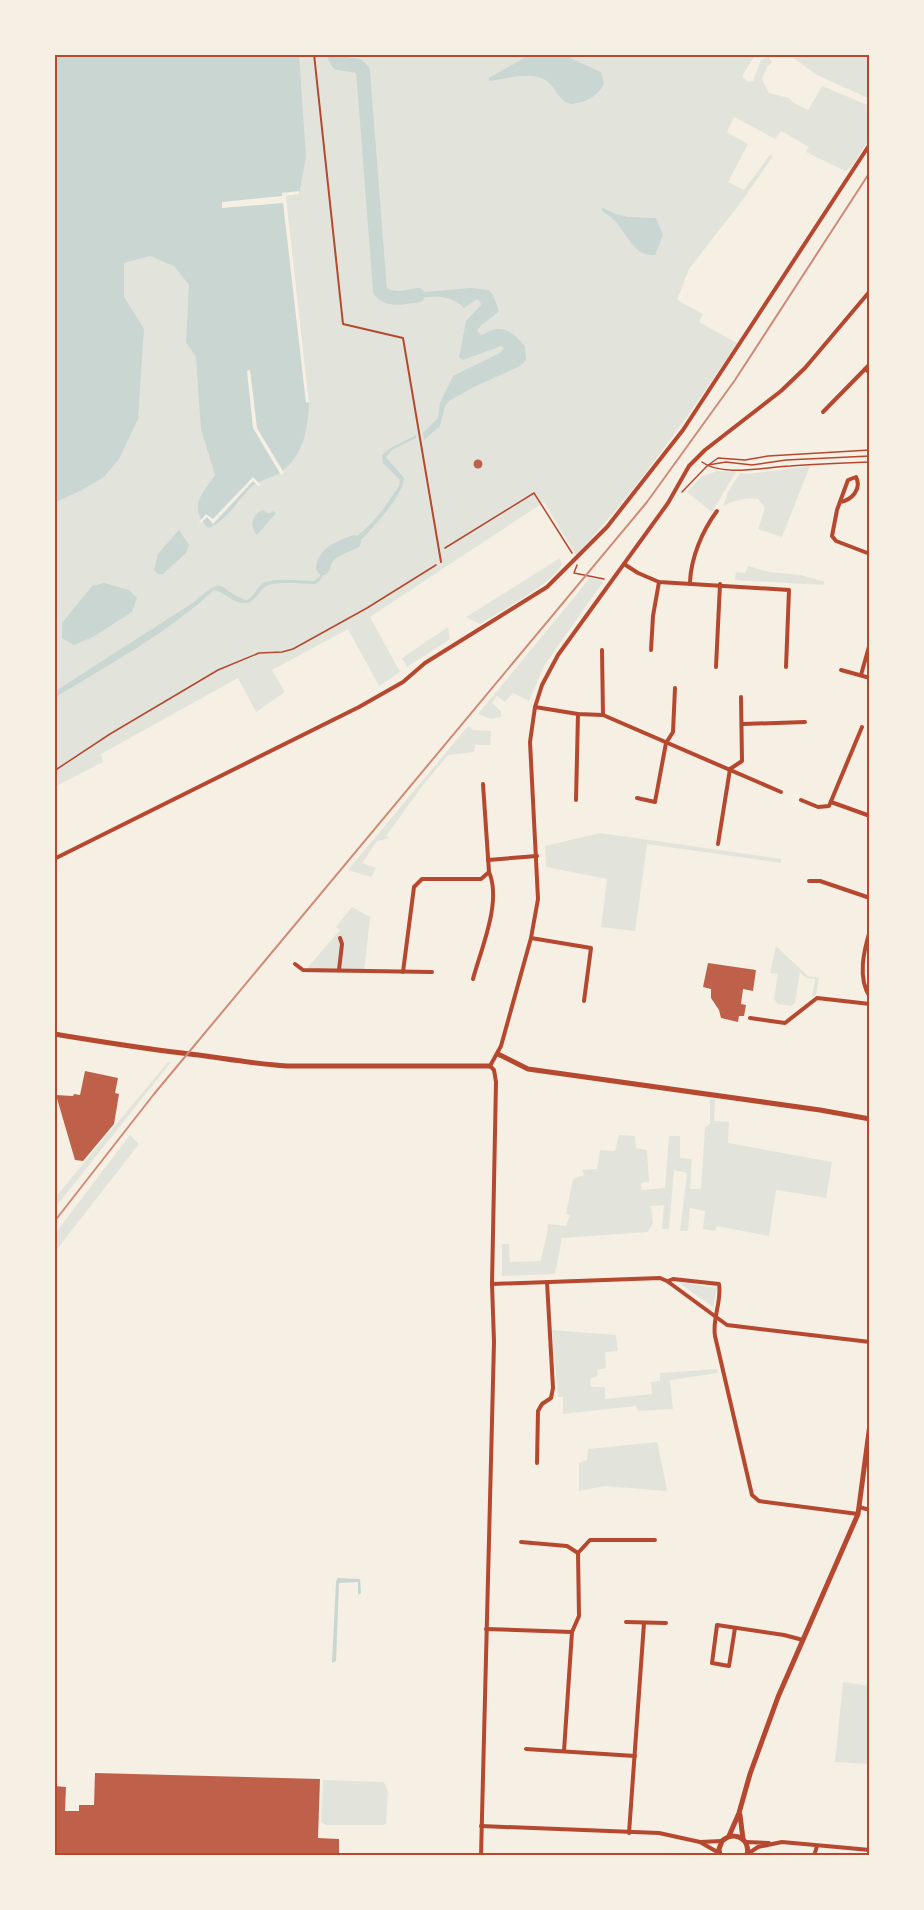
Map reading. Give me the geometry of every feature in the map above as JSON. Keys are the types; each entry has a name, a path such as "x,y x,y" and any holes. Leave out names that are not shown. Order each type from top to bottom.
{"street":[{"path":"54,859 359,707 403,682 425,663 547,587 607,527 683,430 870,144"},
{"path":"490,1066 498,1054 531,938 538,899 530,755 535,707 542,685 558,655 669,501 695,459 781,391 805,368 870,291"},
{"path":"823,412 870,364"},
{"path":"865,369 870,373"},
{"path":"840,502 850,500 853,496 858,485 856,477 848,480 840,502 832,526 832,536 836,541 870,554"},
{"path":"690,582 690,572 702,535 717,512"},
{"path":"624,564 659,582 690,582 789,590 786,667"},
{"path":"651,650 653,616 659,582"},
{"path":"716,667 720,584"},
{"path":"861,675 870,643"},
{"path":"602,650 603,715"},
{"path":"841,670 870,678"},
{"path":"637,798 655,802 666,743 673,732 675,688"},
{"path":"729,769 742,761 741,698"},
{"path":"535,707 578,714 603,715 782,792"},
{"path":"576,800 578,714"},
{"path":"743,724 805,722"},
{"path":"801,800 824,808 829,806 862,727"},
{"path":"718,844 729,769"},
{"path":"473,980 493,907 493,881 489,872 483,784"},
{"path":"831,802 870,816"},
{"path":"488,860 537,856"},
{"path":"404,972 416,883 422,879 481,879 489,872"},
{"path":"809,881 820,881 870,897"},
{"path":"870,930 862,971 863,984 870,997"},
{"path":"339,970 342,944 340,938"},
{"path":"531,938 591,948 584,1001"},
{"path":"295,964 303,970 432,972"},
{"path":"750,1018 785,1023 817,998 870,1004"},
{"path":"54,1034 153,1051 186,1053 246,1063 287,1066 490,1066"},
{"path":"498,1054 528,1069 870,1119"},
{"path":"481,1856 494,1342 492,1284 496,1077 490,1066"},
{"path":"492,1284 660,1278 727,1325 870,1342"},
{"path":"667,1281 673,1279 719,1284 713,1323 715,1336 752,1495 755,1499 759,1502 858,1514"},
{"path":"537,1463 538,1411 542,1404 551,1398 553,1388 547,1282"},
{"path":"729,1836 739,1813 750,1774 774,1708 858,1514 870,1424"},
{"path":"859,1507 870,1510"},
{"path":"564,1751 572,1632 579,1616 578,1553 590,1540 655,1540"},
{"path":"521,1542 567,1546 578,1553"},
{"path":"627,1622 666,1623"},
{"path":"629,1833 644,1623"},
{"path":"735,1628 729,1666 712,1663 717,1625 784,1635 803,1640"},
{"path":"486,1629 572,1632"},
{"path":"526,1749 635,1756"},
{"path":"739,1813 748,1854 772,1843"},
{"path":"481,1826 659,1833 700,1842 722,1841 734,1835 745,1841 870,1850"},
{"path":"700,1842 719,1855 722,1841"},
{"path":"814,1856 817,1846"}],"lane":[{"path":"314,54 343,324 403,338 441,562"}],"path":[{"path":"669,501 677,497 718,458 745,460 768,456 870,450"},
{"path":"707,466 726,462 747,465 786,460 870,456"},
{"path":"707,466 752,471 786,466 870,462"},
{"path":"440,552 534,493 576,560"},
{"path":"54,771 110,734 218,670 259,653 292,649 368,608 441,562"},
{"path":"574,573 605,579 610,583"}],"shaded area":[{"path":"54,54 756,54 742,76 748,82 753,81 761,60 768,56 772,62 762,79 769,93 789,98 808,110 822,86 870,106 870,138 851,168 845,171 806,152 809,147 781,131 775,139 734,117 727,132 748,144 728,182 744,190 769,156 771,154 773,156 748,192 746,191 748,193 689,269 677,300 703,314 699,322 737,343 661,452 620,505 576,555 544,502 370,617 400,672 379,686 348,629 272,670 285,692 256,712 238,678 101,754 103,762 54,787"},
{"path":"54,54 299,54 306,157 299,194 286,196 309,402 307,423 298,453 285,469 251,487 221,521 208,528 202,520 198,507 201,495 215,475 201,429 196,357 186,342 189,285 174,266 150,256 124,263 124,297 144,329 138,419 119,459 104,477 54,503"},
{"path":"531,54 566,54 601,72 604,83 602,88 591,98 571,104 562,99 545,80 538,77 522,76 489,81 489,78"},
{"path":"788,54 870,54 870,99 817,75"},
{"path":"603,208 628,217 656,218 663,235 655,255 647,255 636,248 618,224 601,210"},
{"path":"470,288 489,290 499,311 480,326 477,332 482,335 495,329 501,329 511,332 525,346 526,360 520,366 449,401 445,406 440,426 424,440 423,433 438,418 440,403 453,376 500,353 504,348 501,346 463,360 459,357 466,321 481,305 477,299 464,308 451,299 443,297 402,300 402,294"},
{"path":"416,435 416,438 392,450 386,457 404,478 403,485 394,501 364,537 339,551 336,548 365,530 399,486 400,480 383,463 382,455"},
{"path":"810,466 782,537 758,529 765,508 758,499 740,500 723,506 728,492 740,473"},
{"path":"717,471 736,472 712,512 687,492 701,477"},
{"path":"263,510 267,513 272,511 276,513 257,535 252,524 256,514"},
{"path":"179,530 189,545 186,553 163,574 158,574 154,570 158,554"},
{"path":"329,550 332,555 322,578 316,584 269,585 248,603 236,601 214,590 158,634 54,698 54,692 212,588 221,586 246,600 267,582 314,581 320,576 321,561"},
{"path":"560,558 562,564 557,572 525,597 480,624 466,617"},
{"path":"748,566 769,572 801,575 825,582 823,585 735,580 736,572 745,573"},
{"path":"590,578 603,582 544,666 529,701 513,693 505,702 497,696 492,703 501,711 501,717 491,719 478,714"},
{"path":"104,583 129,590 137,598 132,612 93,637 74,645 62,638 62,623 92,586"},
{"path":"448,627 450,639 407,667 402,658"},
{"path":"468,726 473,730 491,731 490,745 475,745 474,752 448,755 386,836 390,838 377,841 362,863 376,868 371,877 348,870"},
{"path":"600,833 781,859 781,863 647,844 635,931 601,927 607,879 546,867 545,846"},
{"path":"352,907 370,917 364,973 306,973 309,966 340,930 336,927"},
{"path":"776,946 808,976 819,978 816,995 812,997 815,979 806,978 800,972 795,1003 791,1006 778,1004 774,999 778,974 770,973"},
{"path":"168,1062 171,1062 54,1209 54,1199"},
{"path":"710,1098 715,1099 714,1121 729,1122 728,1143 832,1162 826,1198 776,1190 769,1236 717,1226 715,1231 703,1229 705,1211 690,1208 688,1231 680,1231 687,1173 674,1170 669,1229 662,1229 664,1205 651,1206 653,1223 648,1232 562,1238 555,1274 502,1276 502,1244 509,1244 510,1262 541,1261 548,1224 566,1226 570,1215 566,1214 573,1179 584,1175 582,1170 597,1169 600,1150 615,1151 619,1135 635,1136 636,1148 647,1150 649,1182 641,1183 642,1190 665,1188 669,1136 680,1136 680,1158 692,1159 690,1189 701,1189 705,1127 710,1124"},
{"path":"130,1135 139,1144 54,1253 54,1235"},
{"path":"678,1282 717,1288 713,1307"},
{"path":"552,1330 616,1335 618,1351 605,1352 606,1368 597,1370 598,1376 590,1379 591,1387 605,1387 605,1399 652,1394 651,1382 660,1381 660,1373 717,1369 718,1373 670,1380 673,1409 638,1411 636,1406 563,1414 563,1397 558,1397"},
{"path":"657,1442 667,1489 665,1491 605,1486 579,1491 579,1463 587,1460 588,1449"},
{"path":"338,1578 360,1579 361,1593 358,1595 358,1582 339,1583 336,1661 332,1663 336,1581"},
{"path":"843,1682 870,1686 870,1764 835,1762"},
{"path":"323,1780 384,1782 388,1792 386,1824 326,1825 321,1822"}],"pier":[{"path":"299,191 299,194 286,196 309,402 306,403 283,203 222,208 222,202 282,196 282,193"},
{"path":"250,370 257,428 284,473 281,475 253,428 247,371"},
{"path":"253,477 261,485 258,486 253,481 213,524 207,517 201,523 199,522 206,514 213,519"}],"building":[{"path":"478,460 482,464 478,468 474,464"},
{"path":"708,963 756,970 753,991 743,989 741,1004 746,1005 744,1016 739,1016 738,1022 721,1018 711,998 711,989 703,987"},
{"path":"85,1071 118,1078 115,1093 119,1094 114,1124 83,1161 75,1160 56,1095 80,1095"},
{"path":"95,1773 320,1779 318,1838 339,1839 339,1856 54,1856 54,1786 66,1787 65,1811 79,1811 79,1805 94,1805"}],"waterway":[{"path":"336,54 335,58 338,63 358,66 363,71 380,291 393,298 418,295"},
{"path":"323,568 330,554 354,542"}],"railway":[{"path":"54,1222 154,1094 647,502 735,380 870,172"}]}
